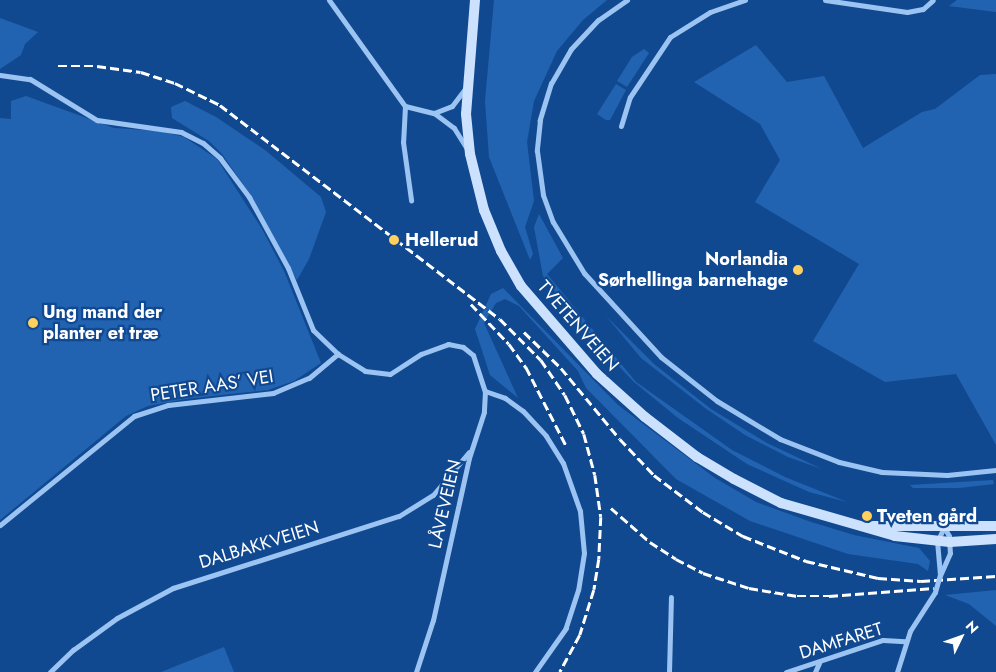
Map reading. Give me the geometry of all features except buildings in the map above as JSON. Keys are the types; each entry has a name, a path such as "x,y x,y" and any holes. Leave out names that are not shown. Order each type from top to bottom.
{"main road":[{"name":"TVETENVEIEN","path":"475,0 467,84 470,154 484,210 511,270 550,323 608,385 678,443 734,480 796,508 867,526 896,536 937,542 996,539"},
{"name":"TVETENVEIEN","path":"867,526 996,526"}],"street":[{"path":"329,0 405,106 403,142 411,200"},
{"path":"627,0 598,20 571,49 551,83 540,120 538,167 544,195 553,222 584,273 640,337 678,371 737,414 788,443 839,462 896,474 947,475 996,470"},
{"path":"620,126 630,97 670,37 710,12 745,0"},
{"path":"825,0 902,12 923,9 933,0"},
{"path":"0,74 30,79 97,120 181,132 203,143 220,158 248,197 288,268 314,330 338,354"},
{"path":"434,113 452,106 463,95 467,84"},
{"path":"405,106 434,113 454,128 470,154"},
{"name":"LÅVEVEIEN","path":"338,354 365,371 384,374 399,370 434,348 453,344 463,347 474,357 485,391 484,412 472,447 433,620 416,672"},
{"name":"PETER AAS’ VEI","path":"0,525 134,416 168,405 273,393 309,378 338,354"},
{"path":"485,391 504,398 523,411 546,436 563,463 580,511 584,553 578,590 566,628 535,672"},
{"name":"DALBAKKVEIEN","path":"50,672 117,618 173,588 399,516 433,494 451,477 472,447"},
{"path":"896,672 905,641 934,592 940,575 941,568 937,542 944,527"},
{"path":"941,568 950,553 950,542 944,527"},
{"path":"669,672 671,598"},
{"name":"DAMFARET","path":"786,672 819,663 889,638 905,641"},
{"path":"815,672 819,663"}],"shaded area":[{"path":"494,0 607,0 583,20 557,51 534,101 527,142 534,201 525,227 533,254 530,260 489,157 485,101"},
{"path":"957,0 996,0 996,12 949,6"},
{"path":"0,18 38,32 25,44 21,55 0,69"},
{"path":"756,45 787,82 824,76 863,148 922,112 935,109 980,75 996,74 996,445 956,374 885,382 813,341 859,264 755,202 780,160 760,124 694,82"},
{"path":"644,49 649,53 627,87 617,81 632,57"},
{"path":"616,84 626,90 610,120 606,120 597,114"},
{"path":"26,96 114,128 160,131 184,137 217,159 262,229 284,271 321,363 294,381 268,390 186,399 148,406 126,416 0,520 0,118 11,119 11,101"},
{"path":"185,101 216,117 265,150 321,197 326,212 309,259 297,280 247,190 222,154 209,141 172,118 171,107"},
{"path":"539,214 563,258 547,274 636,382 732,450 785,477 847,502 809,492 747,464 678,418 634,382 582,328 543,276 534,227"},
{"path":"503,288 618,405 715,478 756,502 811,522 854,535 919,548 930,561 928,571 918,564 848,554 750,521 676,479 586,388 578,371 519,306 505,299 496,303 484,323 518,398 490,375 475,329 491,294"},
{"path":"606,316 654,364 711,409 767,443 822,469 788,457 745,435 705,408 641,358"},
{"path":"993,480 994,484 959,488 913,488 910,485"},
{"path":"996,590 996,626 969,604 945,595"},
{"path":"224,647 234,672 161,672"}],"railway":[{"path":"58,66 97,66 141,72 175,83 220,105 500,319 541,360 565,395 584,434 595,475 601,517 599,559 594,590 580,635 560,672"},
{"path":"471,304 509,344 526,367 566,445"},
{"path":"524,332 561,368 620,439 654,475 703,512 743,536 806,561 878,578 921,581 996,576"},
{"path":"611,508 650,542 676,559 703,573 749,588 797,596 829,596 934,588"}],"place":[{"name":"Hellerud","path":"394,240"},
{"name":"Norlandia Sørhellinga barnehage","path":"798,270"},
{"name":"Ung mand der planter et træ","path":"33,323"},
{"name":"Tveten gård","path":"867,516"}]}
